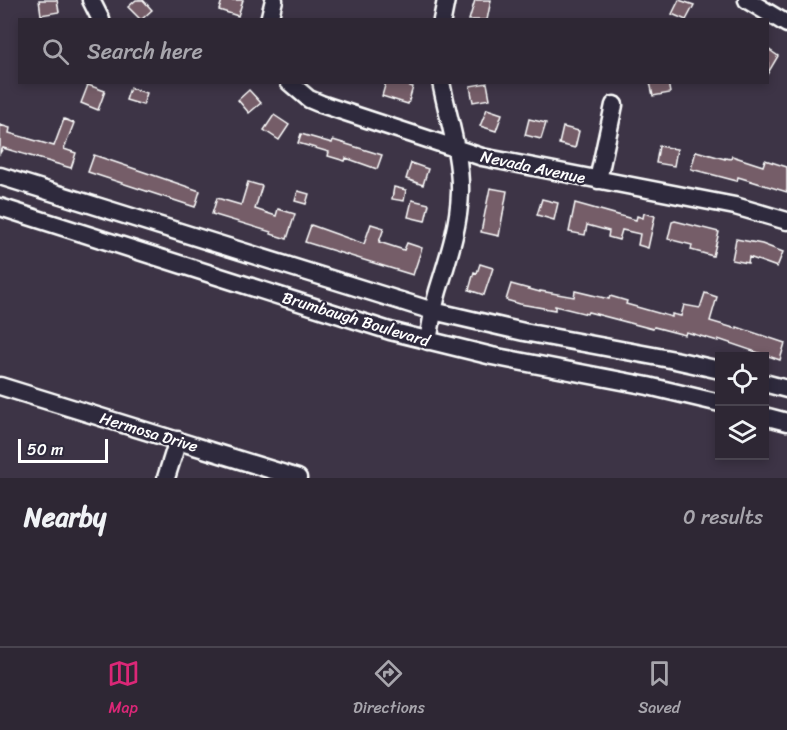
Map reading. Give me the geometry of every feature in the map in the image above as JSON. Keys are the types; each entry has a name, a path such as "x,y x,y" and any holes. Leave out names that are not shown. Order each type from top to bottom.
{"street":[{"path":"91,0 99,18"},
{"path":"270,18 274,0"},
{"path":"442,18 446,0"},
{"path":"747,0 787,24"},
{"name":"Nevada Avenue","path":"291,84 298,91 321,104 482,157 735,206 787,221"},
{"path":"428,341 459,214 460,190 455,148 441,84"},
{"path":"598,180 614,105"},
{"name":"Brumbaugh Boulevard","path":"0,176 434,311 524,332 715,369"},
{"name":"Brumbaugh Boulevard","path":"0,207 390,331 492,357 648,386 715,402"},
{"path":"769,384 787,389"},
{"name":"Hermosa Drive","path":"0,386 298,478"},
{"path":"769,417 787,422"},
{"path":"166,478 178,440"}],"building":[{"path":"39,0 57,0 59,12 41,15"},
{"path":"136,0 143,0 152,10 143,18 139,18 128,7"},
{"path":"222,0 243,0 238,16 219,10"},
{"path":"475,0 491,0 487,18 470,18"},
{"path":"679,0 694,5 687,18 672,14"},
{"path":"769,50 778,56 769,71"},
{"path":"385,84 404,84 413,87 408,104 382,96"},
{"path":"487,84 490,99 473,102 470,86"},
{"path":"650,84 668,84 670,93 653,96"},
{"path":"88,85 105,91 98,110 81,103"},
{"path":"130,88 147,93 143,105 126,100"},
{"path":"249,90 261,103 249,113 238,100"},
{"path":"487,109 502,114 496,131 480,126"},
{"path":"274,115 289,125 279,140 264,130"},
{"path":"64,119 74,123 64,149 76,153 71,168 3,148 0,153 0,125 10,128 9,133 54,146"},
{"path":"529,119 546,123 541,139 525,135"},
{"path":"563,127 579,131 575,148 559,144"},
{"path":"301,134 332,143 333,140 382,155 377,169 346,158 345,161 328,156 329,152 298,143"},
{"path":"659,146 677,149 674,166 656,163"},
{"path":"696,151 725,159 731,159 732,156 763,166 765,160 787,167 787,192 738,177 737,181 691,169"},
{"path":"94,155 200,191 195,207 88,172"},
{"path":"411,163 428,169 423,185 406,179"},
{"path":"248,182 262,186 255,209 276,216 278,209 295,214 287,239 212,214 217,198 241,205"},
{"path":"394,187 406,190 404,201 392,199"},
{"path":"490,188 507,191 499,236 481,232"},
{"path":"298,191 309,194 306,204 295,201"},
{"path":"542,199 558,203 554,220 537,215"},
{"path":"412,200 429,204 425,221 408,217"},
{"path":"575,203 636,220 637,216 643,218 644,213 655,216 648,248 638,245 640,234 622,230 619,240 608,237 609,231 587,225 585,235 569,232"},
{"path":"672,222 719,232 713,256 691,250 692,245 668,239"},
{"path":"371,224 384,228 379,242 404,250 407,243 422,248 413,275 305,242 311,225 364,244"},
{"path":"736,239 762,244 783,252 777,267 749,257 748,263 732,260"},
{"path":"480,264 493,268 484,295 469,290 474,272 477,273"},
{"path":"511,284 540,292 574,297 575,291 609,299 610,296 627,301 626,304 672,317 672,314 681,316 684,305 700,308 705,293 717,297 710,321 737,329 737,327 785,343 780,360 769,356 769,352 756,352 718,339 718,341 686,332 685,335 654,327 653,329 588,312 587,314 555,306 555,310 506,300"}]}
